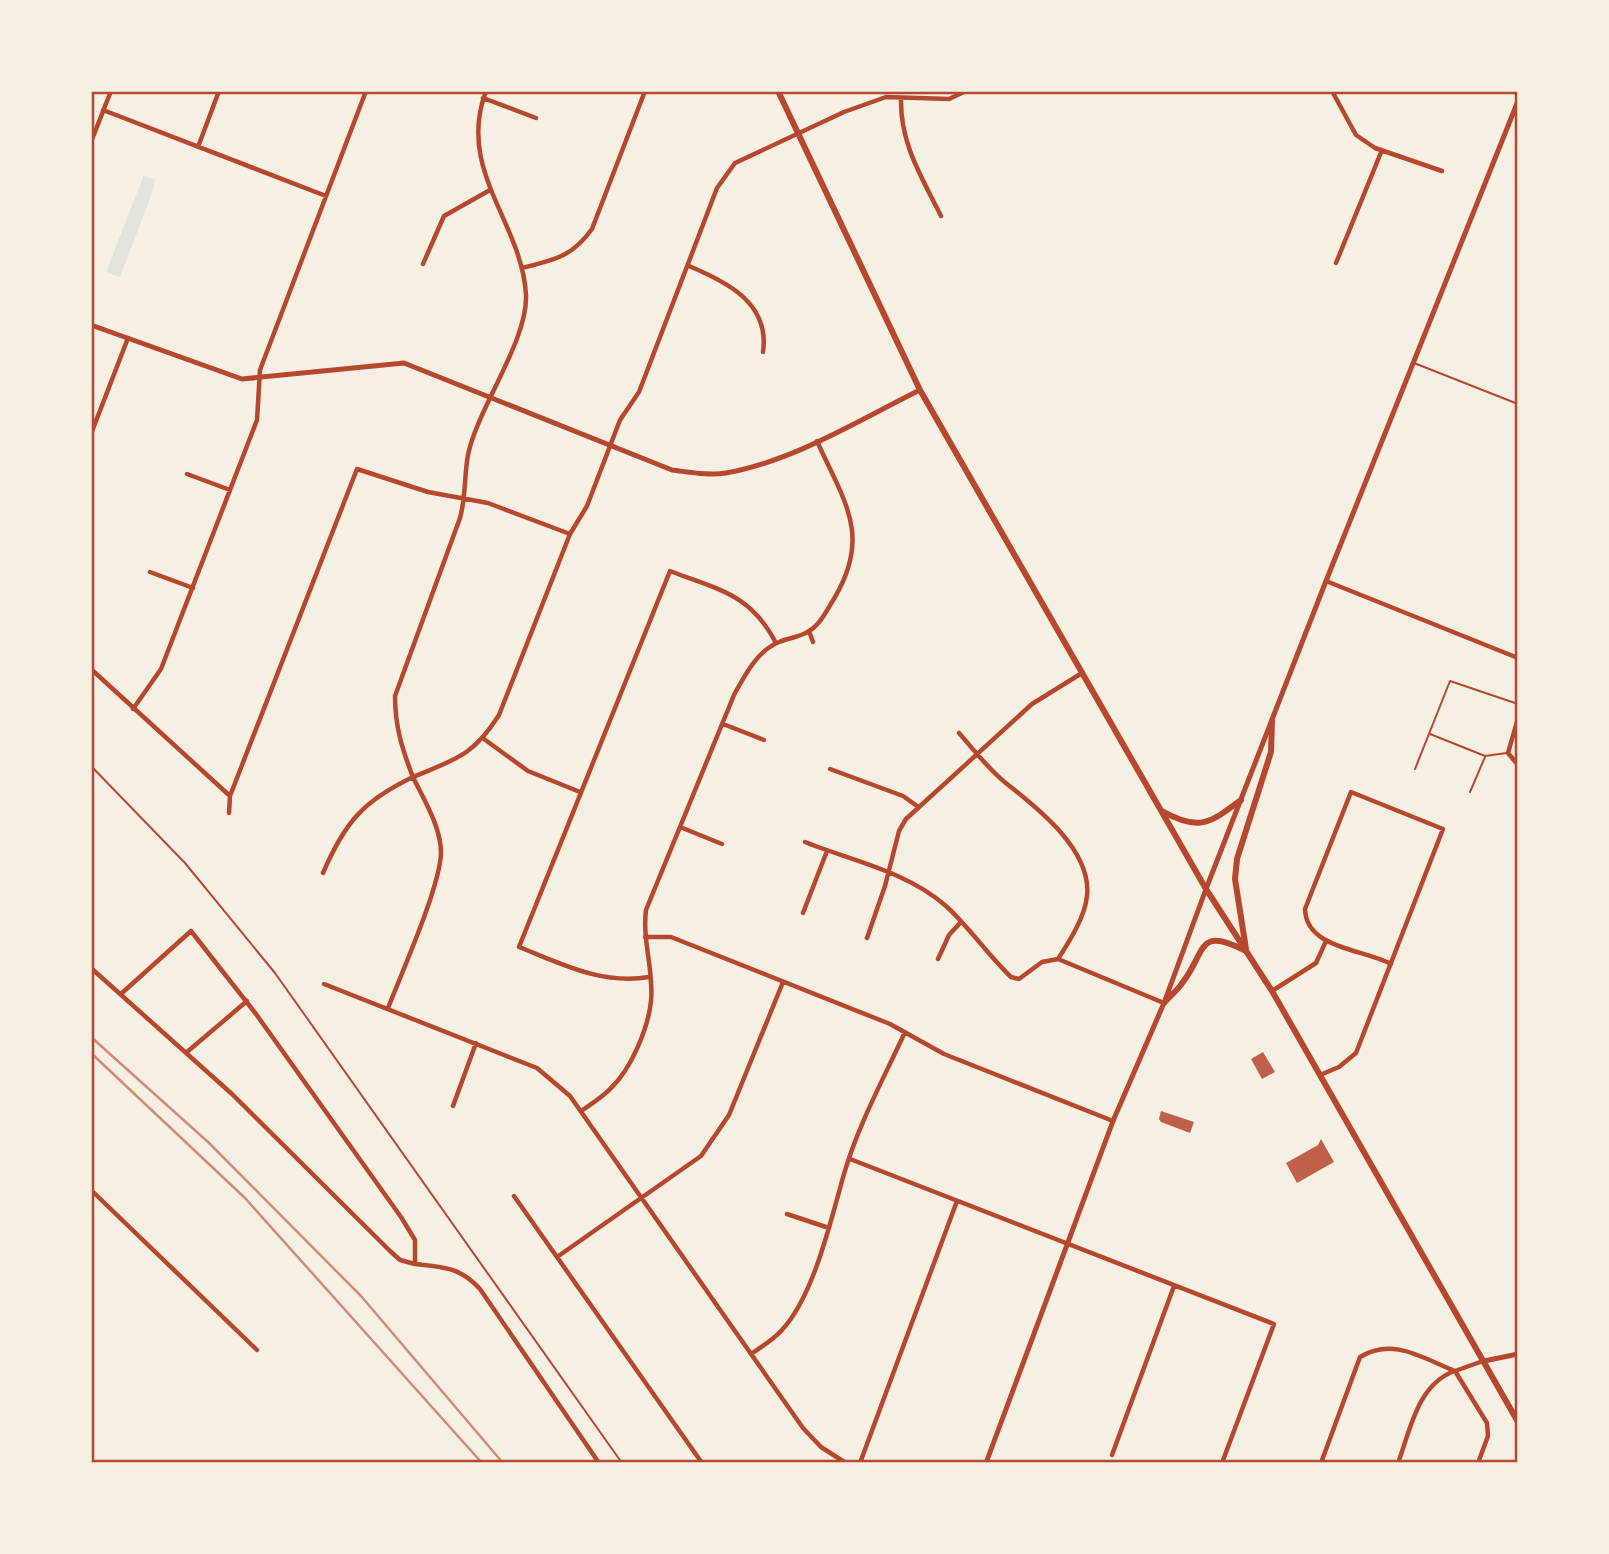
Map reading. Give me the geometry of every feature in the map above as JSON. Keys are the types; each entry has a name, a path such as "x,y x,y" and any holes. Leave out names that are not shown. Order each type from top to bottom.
{"main road":[{"path":"778,91 920,390 1206,889 1272,991 1518,1422"},
{"path":"1246,951 1235,879 1237,859 1272,752 1272,721"},
{"path":"1161,810 1178,820 1199,825 1218,817 1241,800"},
{"path":"1164,1003 1184,981 1202,947 1208,942 1223,940 1246,951"}],"street":[{"path":"91,142 111,91"},
{"path":"198,147 219,91"},
{"path":"133,709 161,669 257,420 258,379 366,91"},
{"path":"388,1008 433,886 441,853 434,821 401,746 395,719 395,696 466,497 468,454 520,324 526,298 522,268 490,190 476,141 486,91"},
{"path":"522,268 557,259 579,248 593,229 645,91"},
{"path":"323,873 337,841 356,813 381,792 463,756 484,739 499,715 570,534 587,506 620,420 639,392 690,266 717,188 735,163 886,97 949,99 967,91"},
{"path":"1332,91 1356,135 1382,150 1441,171"},
{"path":"483,98 536,118"},
{"path":"901,98 900,124 907,146 941,216"},
{"path":"986,1463 1113,1121 1164,1003 1325,581 1518,101"},
{"path":"103,110 326,196"},
{"path":"1336,262 1382,150"},
{"path":"423,264 444,216 490,190"},
{"path":"690,266 727,282 741,294 760,321 765,336 763,352"},
{"path":"91,325 242,379 404,363 672,470 723,473 752,467 817,440 920,390"},
{"path":"91,434 128,338"},
{"path":"581,1111 611,1089 624,1072 645,1026 651,1000 645,937 646,910 746,672 776,643 809,631 827,611 848,574 853,552 854,528 817,440"},
{"path":"229,813 229,796 357,469 428,492 466,497 570,534"},
{"path":"187,474 230,490"},
{"path":"649,977 624,981 593,976 519,947 670,571 738,598 754,608 776,643"},
{"path":"150,572 193,588"},
{"path":"1325,581 1518,659"},
{"path":"809,631 813,642"},
{"path":"91,669 229,796"},
{"path":"867,938 890,871 899,831 917,806 1032,704 1082,673"},
{"path":"1518,718 1508,753 1518,765"},
{"path":"723,724 764,740"},
{"path":"959,733 1007,785 1021,792 1044,814 1084,862 1087,897 1070,940 1058,959"},
{"path":"484,739 528,771 580,792"},
{"path":"830,769 902,796 917,806"},
{"path":"1320,1074 1339,1067 1356,1053 1391,964 1443,829 1351,792 1305,909 1307,923 1311,930 1326,941 1391,964"},
{"path":"680,827 722,844"},
{"path":"805,842 890,871 947,907 1011,977 1019,979 1042,962 1058,959 1164,1003"},
{"path":"803,913 827,851"},
{"path":"938,959 948,935 960,923"},
{"path":"121,993 191,931 247,1001 410,1229 416,1246 415,1264"},
{"path":"645,937 671,937 905,1032 944,1054 1113,1121"},
{"path":"1272,991 1316,963 1326,941"},
{"path":"91,968 187,1052 287,1146 400,1260 415,1264 448,1266 459,1270 480,1289 599,1463"},
{"path":"556,1257 701,1156 729,1115 783,982"},
{"path":"324,984 537,1068 570,1096 803,1428 821,1447 846,1463"},
{"path":"187,1052 247,1001"},
{"path":"751,1354 780,1332 799,1308 829,1228 850,1159 905,1032"},
{"path":"453,1107 476,1043"},
{"path":"850,1159 1274,1324 1222,1463"},
{"path":"91,1189 257,1350"},
{"path":"514,1196 702,1463"},
{"path":"860,1463 957,1200"},
{"path":"787,1214 829,1228"},
{"path":"1112,1455 1174,1286"},
{"path":"1321,1463 1360,1357 1375,1348 1393,1347 1455,1371 1487,1423 1488,1436 1478,1463"},
{"path":"1398,1463 1425,1391 1438,1377 1484,1361 1518,1354"}],"lane":[{"path":"1413,362 1518,404"},
{"path":"1415,769 1450,681 1518,704"},
{"path":"1429,734 1485,755 1508,753"},
{"path":"1470,792 1485,755"}],"path":[{"path":"91,766 185,863 275,973 622,1463"}],"shaded area":[{"path":"144,175 155,180 152,193 120,277 106,272"}],"building":[{"path":"1263,1052 1275,1072 1262,1079 1251,1059"},
{"path":"1161,1111 1194,1122 1190,1133 1161,1122"},
{"path":"1321,1139 1334,1162 1297,1183 1286,1163 1318,1145"}],"railway":[{"path":"91,1037 208,1142 361,1296 503,1463"},
{"path":"91,1053 245,1198 482,1463"}]}
